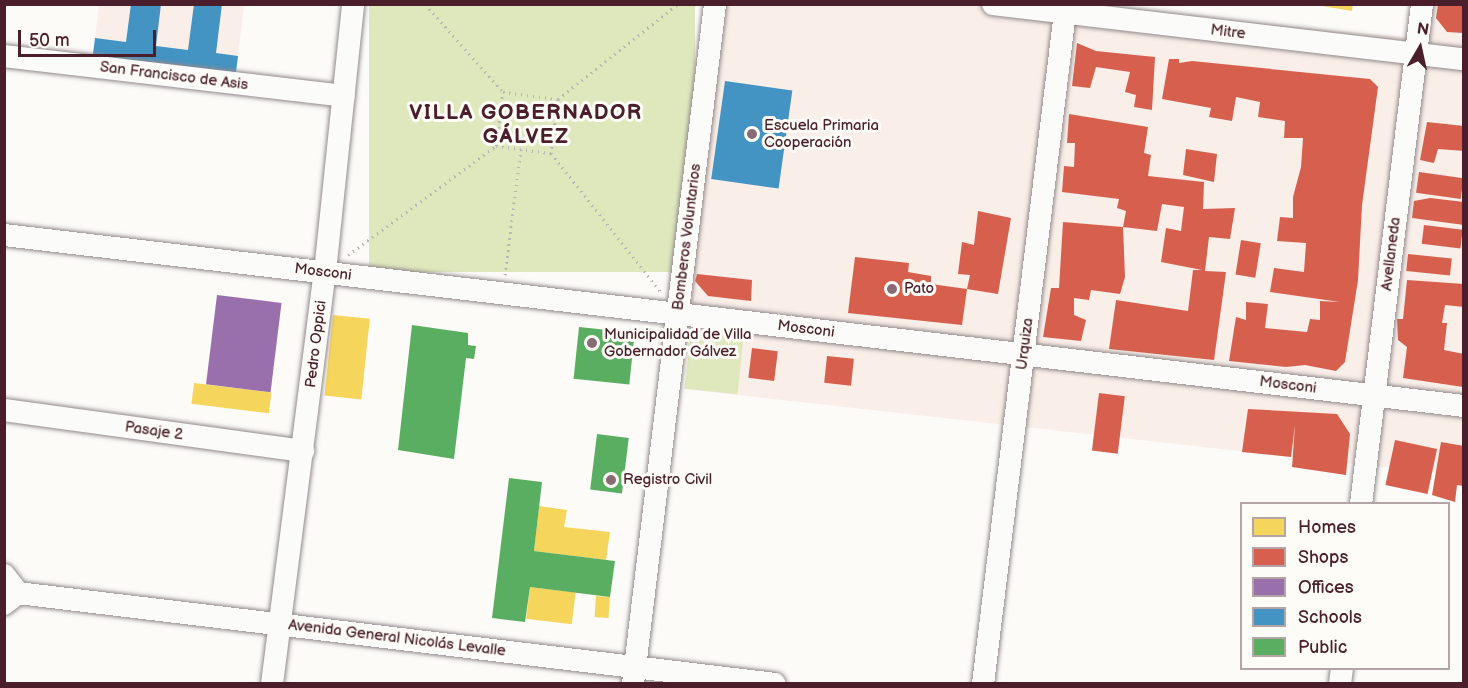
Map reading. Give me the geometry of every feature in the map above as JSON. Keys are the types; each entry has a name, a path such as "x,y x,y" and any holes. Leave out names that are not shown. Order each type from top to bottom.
{"street":[{"name":"Pedro Oppici","path":"272,684 325,272 353,4"},
{"name":"Bomberos Voluntarios","path":"634,675 715,4"},
{"name":"Mitre","path":"993,4 1066,9 1464,59"},
{"name":"Avellaneda","path":"1361,502 1422,4"},
{"name":"Urquiza","path":"983,684 1066,9"},
{"name":"San Francisco de Asis","path":"4,56 344,96"},
{"name":"Mosconi","path":"4,235 1464,406"},
{"name":"Pasaje 2","path":"4,410 303,451"},
{"name":"Avenida General Nicolás Levalle","path":"9,591 281,624 634,675 776,684"}],"path":[{"path":"425,4 503,92 558,99"},
{"path":"551,153 558,99 678,4"},
{"path":"496,146 503,92"},
{"path":"325,272 496,146 551,153 677,314"},
{"path":"503,293 521,149"}],"shaded area":[{"path":"99,5 244,5 235,80 92,62"},
{"path":"716,5 1054,5 1417,38 1422,5 1463,5 1463,476 684,389"}],"green space":[{"path":"369,5 695,5 695,272 369,272"},
{"path":"691,330 744,336 738,394 685,389"}],"building: Homes":[{"path":"1310,4 1353,4 1352,11"},
{"path":"333,315 370,319 361,399 325,396"},
{"path":"194,383 271,393 269,413 191,404"},
{"path":"539,506 567,510 564,527 610,532 606,560 534,551"},
{"path":"530,587 576,593 572,624 526,619"},
{"path":"596,596 610,597 609,618 595,617"}],"building: Shops":[{"path":"1438,4 1464,4 1463,33 1447,32 1436,18"},
{"path":"1077,43 1096,51 1155,57 1152,110 1134,107 1136,95 1125,92 1130,72 1096,67 1090,88 1072,86"},
{"path":"1169,59 1179,59 1179,63 1192,61 1370,79 1378,87 1362,205 1358,280 1345,362 1336,371 1305,365 1286,367 1229,361 1236,317 1246,320 1246,302 1268,304 1265,328 1307,332 1310,319 1320,320 1320,301 1340,302 1270,292 1274,268 1304,272 1306,243 1277,241 1280,217 1293,218 1293,197 1301,167 1303,138 1284,138 1285,121 1258,117 1260,102 1236,97 1232,121 1209,117 1211,108 1162,99"},
{"path":"1069,114 1148,127 1144,153 1151,155 1148,176 1204,182 1203,209 1235,208 1230,239 1209,237 1205,271 1226,272 1214,360 1109,349 1116,300 1188,311 1193,270 1202,270 1161,262 1166,228 1181,231 1184,207 1162,204 1157,231 1123,227 1126,211 1117,208 1119,199 1062,192 1064,166 1074,167 1075,143 1067,143"},
{"path":"1427,122 1464,126 1464,151 1438,149 1434,163 1420,160"},
{"path":"1186,149 1217,154 1214,182 1183,175"},
{"path":"1419,172 1464,178 1461,199 1416,193"},
{"path":"1430,198 1464,202 1464,225 1412,218 1414,201"},
{"path":"978,211 1011,218 998,294 967,289 970,275 958,274 962,242 974,245"},
{"path":"1063,222 1123,227 1125,277 1120,294 1091,290 1089,300 1074,298 1074,315 1086,320 1081,341 1043,337 1051,288 1059,288"},
{"path":"1424,225 1463,230 1460,249 1422,244"},
{"path":"1241,240 1261,243 1255,278 1236,275"},
{"path":"1408,254 1452,259 1450,276 1406,271"},
{"path":"855,257 909,263 908,272 931,276 931,284 967,289 962,325 848,313"},
{"path":"697,274 752,280 751,301 708,296 695,281"},
{"path":"1407,280 1464,284 1464,307 1445,305 1442,323 1447,323 1444,350 1464,354 1463,387 1403,378 1407,347 1398,340 1397,319 1403,319"},
{"path":"752,348 778,351 774,381 748,378"},
{"path":"827,356 854,359 851,386 824,383"},
{"path":"1099,393 1125,396 1118,454 1092,451"},
{"path":"1248,409 1337,414 1350,434 1346,475 1292,467 1295,425 1291,457 1242,452"},
{"path":"1395,440 1437,449 1427,494 1385,485"},
{"path":"1441,442 1464,446 1464,486 1457,485 1455,502 1432,495"}],"building: Offices":[{"path":"217,295 282,303 271,392 206,384"}],"building: Schools":[{"path":"131,4 161,4 156,46 188,50 194,4 222,4 216,53 238,56 235,80 92,62 95,38 126,42"},
{"name":"Escuela Primaria Cooperación","path":"725,81 792,90 779,189 711,179"}],"building: Public":[{"path":"412,325 468,333 468,345 476,346 474,359 466,358 454,459 398,450"},
{"path":"579,327 635,333 629,385 574,379"},
{"path":"597,434 629,438 622,493 590,490"},
{"path":"509,478 542,482 534,551 615,561 610,597 530,587 525,622 492,618"}],"place":[{"name":"Escuela Primaria Cooperación","path":"752,134"},
{"name":"Pato","path":"892,289"},
{"name":"Municipalidad de Villa Gobernador Gálvez","path":"592,343"},
{"name":"Registro Civil","path":"611,480"}],"district":[{"name":"VILLA GOBERNADOR GÁLVEZ","path":"526,125"}]}
